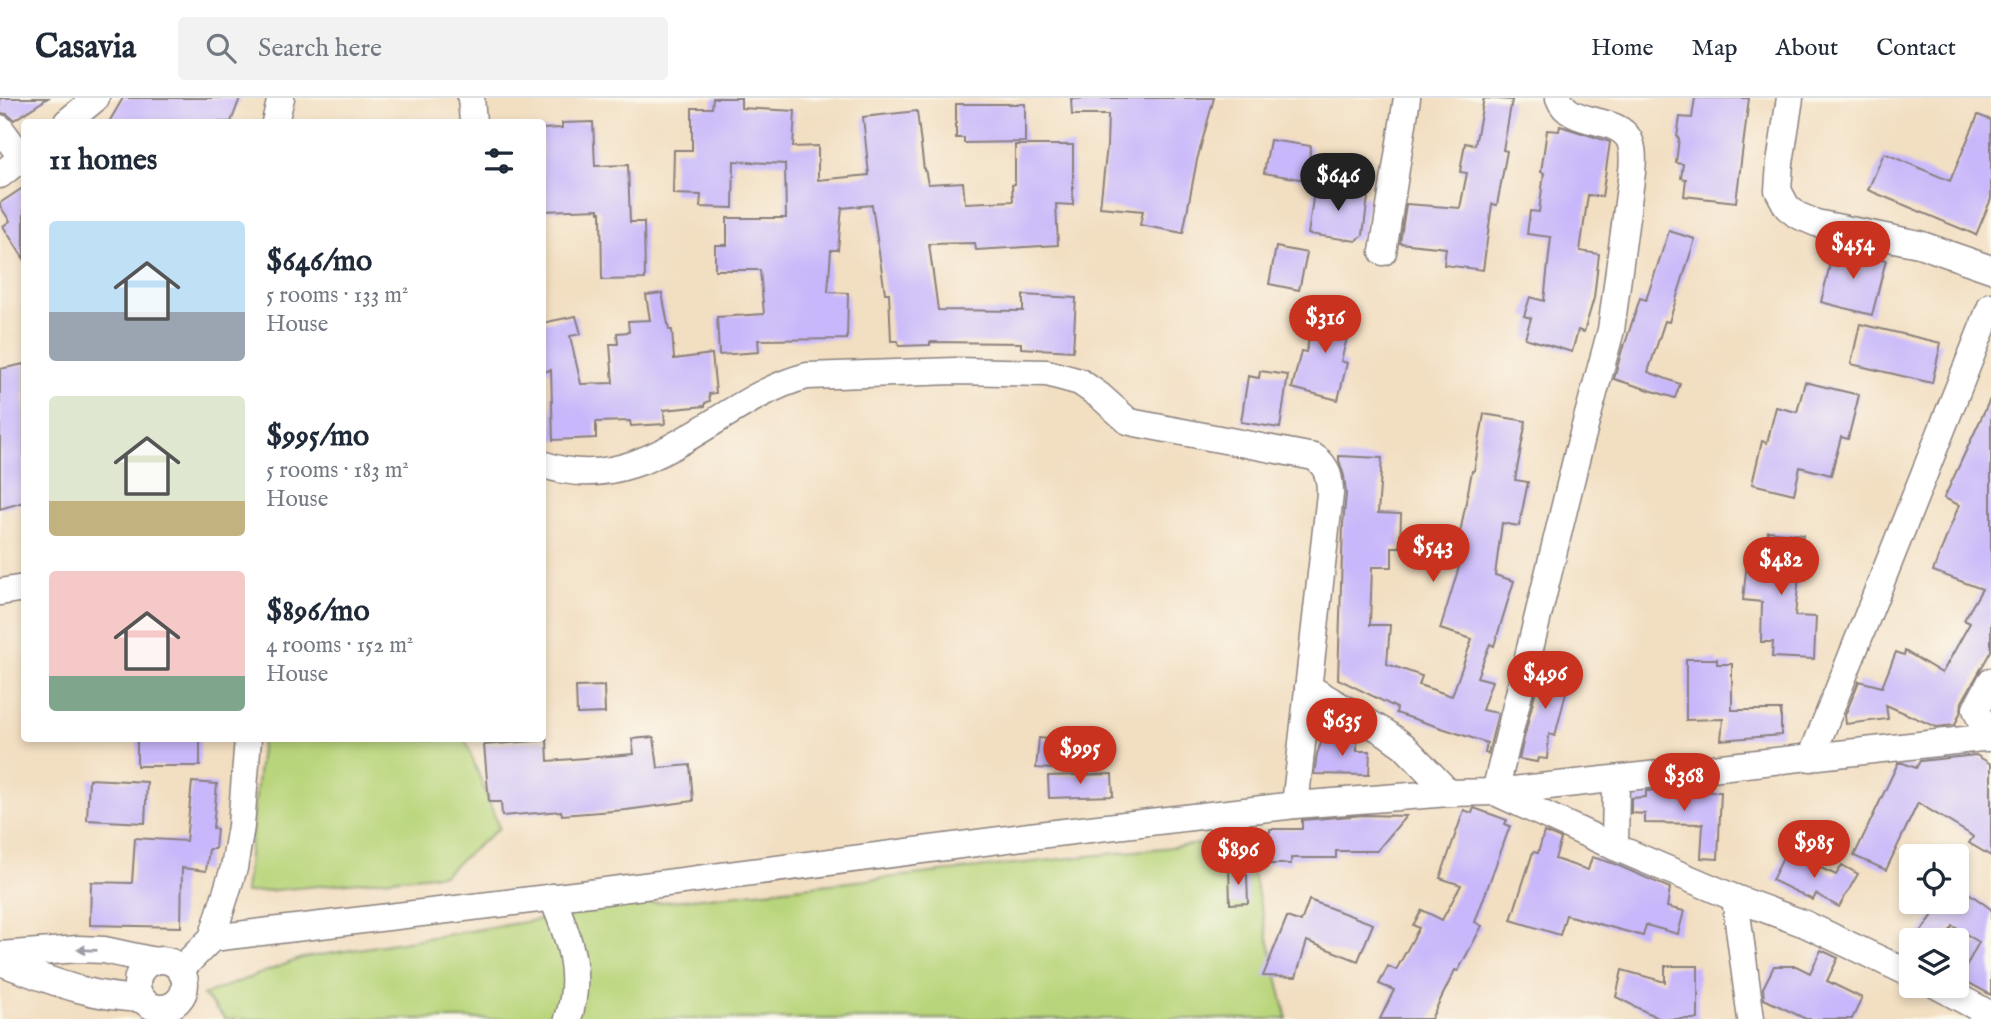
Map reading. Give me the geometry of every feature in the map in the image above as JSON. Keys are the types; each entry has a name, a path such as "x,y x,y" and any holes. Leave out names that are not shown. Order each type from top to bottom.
{"street":[{"path":"71,119 96,98"},
{"path":"276,119 281,98"},
{"path":"471,98 473,119"},
{"path":"1383,252 1407,98"},
{"path":"1495,792 1611,330 1632,172 1632,147 1629,138 1623,132 1571,114 1559,98"},
{"path":"1790,98 1778,190 1787,206 1797,215 1816,223 1919,244 1991,269"},
{"path":"0,128 21,154"},
{"path":"0,175 21,159"},
{"path":"1811,758 1991,306"},
{"path":"546,465 577,473 606,471 633,464 664,451 770,390 790,380 807,376 1007,371 1047,373 1071,378 1100,396 1135,424 1307,455 1324,467 1328,474 1330,494 1295,805"},
{"path":"0,592 21,588"},
{"path":"212,938 1295,805 1495,792 1989,738 1976,709 1991,681"},
{"path":"1308,687 1404,746 1449,793"},
{"path":"180,970 212,938 234,868 242,826 248,742"},
{"path":"1615,847 1616,779"},
{"path":"1495,792 1615,847 1735,898 1805,924 1899,968"},
{"path":"552,897 572,951 573,988 568,1019"},
{"path":"1735,898 1751,1019"},
{"path":"0,955 78,949 116,952 173,964 184,978 185,988 182,996 164,1010"},
{"path":"155,961 140,972 138,990 164,1010"},
{"path":"0,962 68,988 164,1010"},
{"path":"1960,998 1991,1015"}],"green space":[{"path":"262,742 466,742 499,828 444,874 245,893"},
{"path":"1245,839 1287,1019 226,1019 203,995 302,958 618,907"}],"building":[{"path":"0,98 48,98 14,120 7,114 0,113"},
{"path":"123,98 240,98 232,119 111,119"},
{"path":"713,98 741,98 741,108 795,111 793,147 818,146 818,180 869,175 863,117 917,111 928,184 963,182 965,203 1013,201 1015,145 1073,145 1073,205 1056,204 1058,245 976,250 975,243 929,244 938,310 1023,311 1023,295 1076,298 1073,351 1021,348 1021,343 930,342 930,345 899,346 898,341 891,341 889,293 885,293 872,205 842,208 838,250 831,250 828,292 848,293 847,339 758,340 759,352 719,355 717,317 764,314 760,270 715,270 715,245 727,245 727,218 786,218 785,164 734,161 733,208 700,207 701,195 673,194 674,150 692,150 692,108 712,108"},
{"path":"1214,98 1197,160 1183,233 1140,225 1143,211 1100,207 1108,115 1072,115 1071,99"},
{"path":"1484,98 1512,100 1503,150 1507,151 1497,205 1492,204 1483,270 1444,265 1446,248 1400,243 1406,204 1460,208 1467,173 1460,172 1465,143 1475,145"},
{"path":"1695,98 1749,98 1736,202 1684,196 1686,179 1681,178 1683,164 1676,163 1677,137 1680,117 1692,118"},
{"path":"956,104 1025,104 1025,142 964,143 964,138 956,138"},
{"path":"1978,115 1991,120 1991,199 1976,235 1868,190 1884,153 1950,181"},
{"path":"593,122 595,166 628,165 630,222 644,222 645,279 602,280 599,209 546,211 546,129 562,128 562,123"},
{"path":"1560,126 1610,142 1602,197 1588,195 1580,251 1599,254 1594,298 1584,332 1578,330 1572,352 1525,338 1531,318 1524,316 1530,297 1544,301 1551,237 1527,234 1530,211 1539,212 1547,130 1559,131"},
{"path":"1270,140 1311,146 1306,180 1264,173"},
{"path":"1315,184 1359,190 1359,195 1368,197 1363,235 1356,241 1308,234"},
{"path":"21,189 21,254 3,226 10,221 0,203"},
{"path":"1669,231 1695,239 1669,322 1665,321 1648,372 1680,384 1675,398 1614,379 1640,298 1646,300"},
{"path":"1276,247 1307,253 1299,290 1269,284"},
{"path":"1834,247 1886,260 1872,315 1821,302"},
{"path":"662,293 669,330 672,330 674,359 712,354 716,393 709,394 710,401 705,403 705,406 664,410 665,424 631,426 630,421 596,422 596,438 553,440 551,370 546,371 546,322 576,316 581,334 570,336 581,384 613,383 610,344 618,344 617,333 629,332 628,321 650,320 646,295"},
{"path":"1333,305 1354,310 1341,361 1347,363 1338,400 1292,388 1301,351 1306,352 1316,313 1330,316"},
{"path":"1860,324 1941,343 1932,383 1851,364"},
{"path":"21,365 21,503 0,509 0,369"},
{"path":"1260,371 1288,375 1280,428 1241,422 1248,376 1259,378"},
{"path":"1805,382 1859,395 1848,439 1841,437 1831,475 1800,467 1794,494 1752,484 1762,441 1767,443 1776,407 1797,412"},
{"path":"1991,397 1991,651 1962,702 1955,725 1936,727 1886,705 1888,719 1846,724 1845,715 1859,681 1882,687 1896,652 1904,655 1905,651 1942,673 1970,623 1964,620 1982,589 1933,571 1959,505 1944,498"},
{"path":"1484,414 1526,421 1515,480 1528,482 1519,526 1502,523 1495,575 1514,581 1494,646 1490,644 1477,677 1492,681 1482,710 1498,713 1488,754 1485,753 1487,743 1396,713 1397,708 1338,679 1346,494 1339,456 1382,458 1378,513 1401,514 1400,547 1392,547 1392,567 1372,567 1370,625 1390,625 1387,664 1422,676 1419,685 1452,696 1472,639 1440,629 1459,567 1446,566 1450,531 1460,533"},
{"path":"1768,531 1803,535 1795,616 1816,617 1814,659 1772,657 1773,642 1761,642 1762,602 1743,600 1747,561 1764,563"},
{"path":"1686,659 1717,659 1717,664 1732,664 1732,710 1781,710 1781,735 1721,740 1723,719 1686,720"},
{"path":"1545,662 1572,669 1555,736 1549,734 1547,759 1538,758 1537,762 1519,759 1541,668 1543,669"},
{"path":"604,686 605,713 577,714 576,687"},
{"path":"654,737 658,768 690,765 693,801 626,810 562,815 561,811 502,816 501,802 489,802 484,745 547,740 548,761 634,754 632,739"},
{"path":"1039,738 1056,740 1053,769 1036,768"},
{"path":"1323,738 1357,739 1357,751 1370,751 1369,775 1314,774"},
{"path":"137,742 200,742 200,766 137,766"},
{"path":"1976,755 1991,764 1991,856 1969,843 1973,837 1968,833 1918,803 1886,870 1854,856 1898,763 1916,768 1920,761"},
{"path":"1112,774 1113,796 1049,798 1048,776"},
{"path":"89,779 147,782 145,823 87,820"},
{"path":"192,782 217,784 213,828 217,829 215,849 209,849 206,871 182,868 181,927 90,925 91,882 132,883 135,838 186,841"},
{"path":"1669,789 1721,792 1718,859 1701,858 1703,824 1645,823 1645,814 1631,813 1631,798 1646,797 1646,791"},
{"path":"1474,808 1507,820 1505,824 1510,826 1475,922 1482,926 1458,971 1455,970 1431,1019 1380,1019 1394,990 1379,984 1388,966 1396,970 1419,928 1413,925 1422,910 1442,920 1461,885 1440,878 1464,810 1472,813"},
{"path":"1364,815 1406,816 1377,851 1336,851 1336,858 1291,858 1291,864 1229,864 1228,833 1302,829 1302,820"},
{"path":"1544,832 1561,839 1555,859 1588,870 1592,857 1670,888 1667,907 1684,911 1678,934 1646,925 1643,936 1566,915 1560,935 1511,920 1533,852 1538,853"},
{"path":"1786,852 1836,875 1842,865 1858,874 1839,907 1816,894 1813,900 1772,880"},
{"path":"1229,868 1247,875 1248,903 1230,904"},
{"path":"1969,893 1991,909 1991,995 1969,983 1969,961 1979,942 1969,936 1969,928 1924,928 1934,914 1969,914"},
{"path":"1309,900 1373,924 1358,961 1307,941 1296,977 1263,976 1287,917 1301,922"},
{"path":"1821,950 1838,958 1827,981 1862,998 1852,1019 1806,1019 1764,999 1763,988 1774,966 1796,966 1810,973"},
{"path":"1665,966 1698,966 1698,1019 1660,1019 1616,997 1622,970 1665,982"}]}
